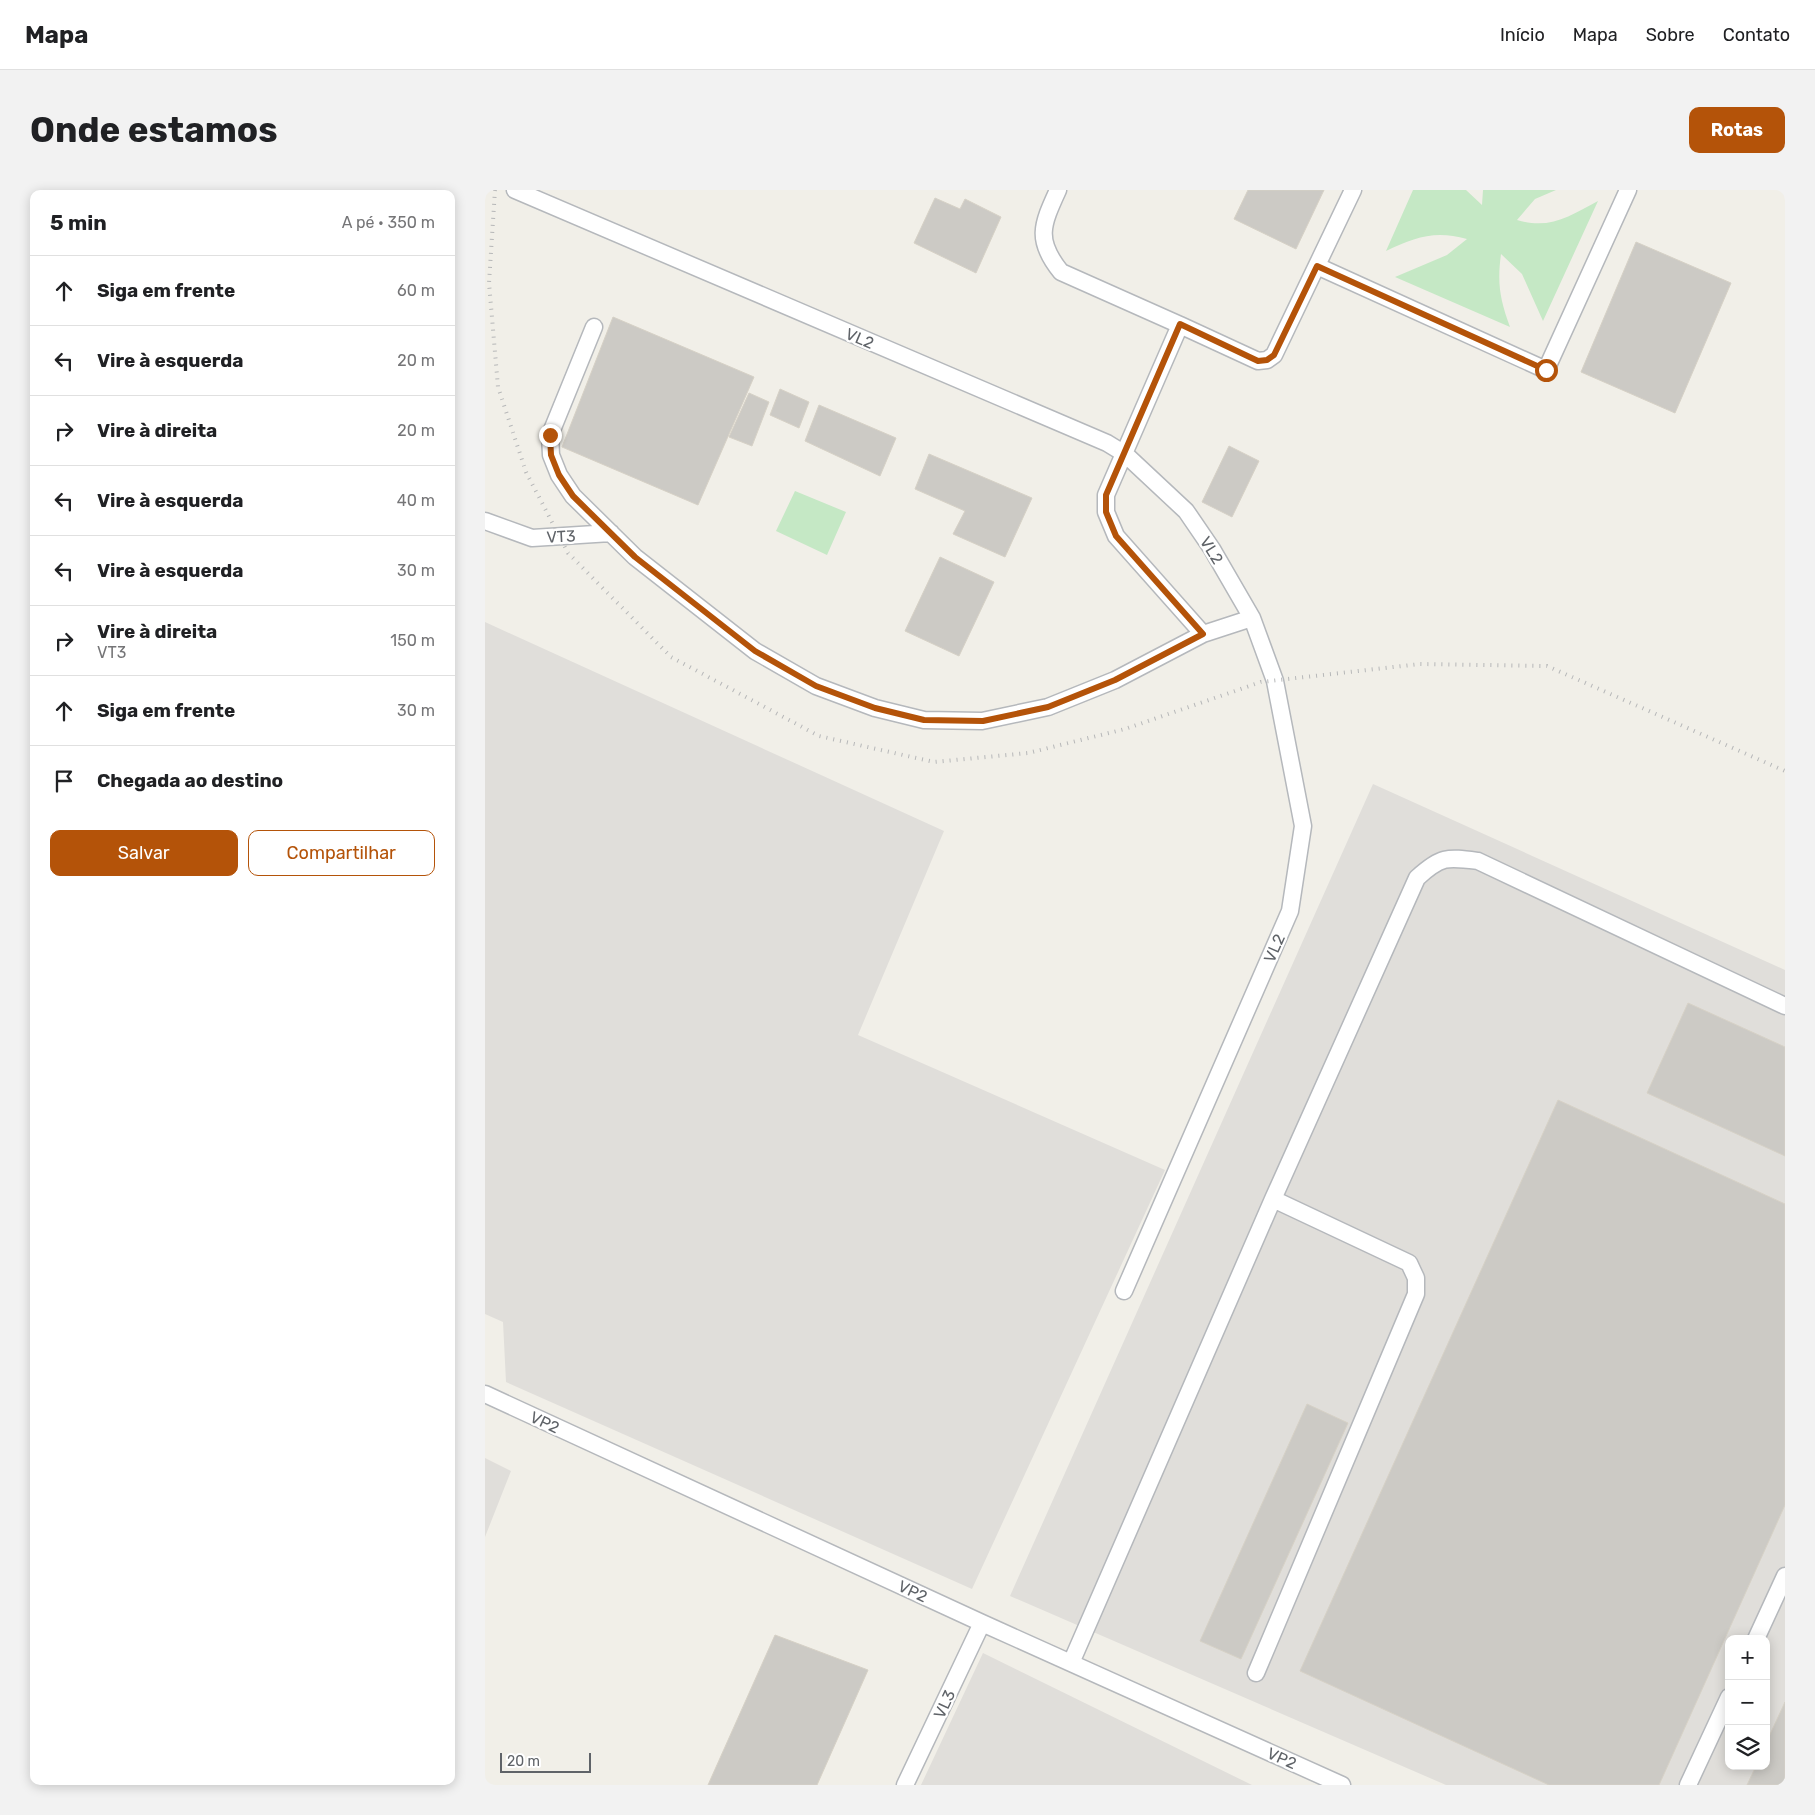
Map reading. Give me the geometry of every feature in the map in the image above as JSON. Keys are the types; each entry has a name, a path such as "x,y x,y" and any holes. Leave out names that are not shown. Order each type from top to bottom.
{"lane":[{"name":"VL2","path":"515,190 1098,439 1125,454 1186,511 1212,549 1252,618 1275,681 1303,826 1290,911 1124,1291"},
{"path":"1057,190 1045,218 1043,237 1048,256 1061,272 1180,324 1258,361 1267,360 1274,355 1353,190"},
{"path":"1317,266 1546,370 1628,190"},
{"path":"1180,324 1106,495 1106,512 1116,536 1203,634"},
{"path":"594,327 550,435 551,455 559,475 573,496 635,557 755,651 816,686 875,708 924,720 983,721 1048,707 1115,680 1203,634 1252,618"},
{"name":"VT3","path":"485,521 532,538 611,533"},
{"path":"1071,1663 1273,1198 1417,878 1433,864 1451,857 1478,862 1785,1006"},
{"path":"1256,1672 1416,1294 1416,1278 1409,1263 1273,1198"},
{"name":"VP2","path":"485,1394 982,1623 1342,1785"},
{"path":"1758,1635 1785,1576"},
{"name":"VL3","path":"905,1785 982,1623"},
{"path":"1688,1785 1725,1706"}],"shaded area":[{"path":"485,622 944,831 858,1035 1165,1170 972,1589 506,1382 503,1322 485,1314"},
{"path":"1373,784 1785,970 1785,1785 1446,1785 1010,1596"},
{"path":"485,1458 511,1471 485,1537"},
{"path":"983,1653 1252,1785 921,1785"}],"green space":[{"path":"1413,190 1466,190 1482,205 1483,190 1556,190 1535,199 1517,220 1529,223 1559,220 1598,201 1543,321 1522,274 1501,254 1500,291 1510,327 1395,277 1447,255 1467,239 1445,235 1425,236 1386,251"},
{"path":"795,491 846,512 827,555 776,531"}],"building":[{"path":"1248,190 1324,190 1296,249 1234,219"},
{"path":"935,198 960,209 965,199 1001,217 976,273 914,243"},
{"path":"1636,242 1731,283 1675,413 1581,372"},
{"path":"613,317 754,377 698,505 562,447"},
{"path":"780,389 809,402 799,428 770,415"},
{"path":"749,393 769,402 752,446 729,437"},
{"path":"819,405 896,438 880,476 805,441"},
{"path":"1229,446 1259,461 1232,517 1202,502"},
{"path":"929,454 1032,498 1005,557 953,534 965,511 915,489"},
{"path":"940,557 994,582 959,656 905,631"},
{"path":"1688,1003 1785,1047 1785,1156 1647,1093"},
{"path":"1558,1100 1785,1204 1785,1505 1659,1785 1549,1785 1300,1671"},
{"path":"1307,1404 1348,1423 1241,1659 1200,1641"},
{"path":"775,1635 868,1670 817,1785 708,1785"},
{"path":"1785,1702 1785,1785 1747,1785 1754,1770 1770,1770 1770,1734"}],"railway":[{"path":"495,190 489,283 498,387 526,472 568,553 671,657 819,736 934,762 1028,753 1125,729 1261,682 1420,664 1547,666 1785,771"}],"route":[{"path":"550,435 551,455 559,475 573,496 635,557 755,651 816,686 875,708 924,720 983,721 1048,707 1115,680 1203,634 1116,536 1106,512 1106,495 1180,324 1258,361 1267,360 1274,355 1317,266 1546,370"}]}
